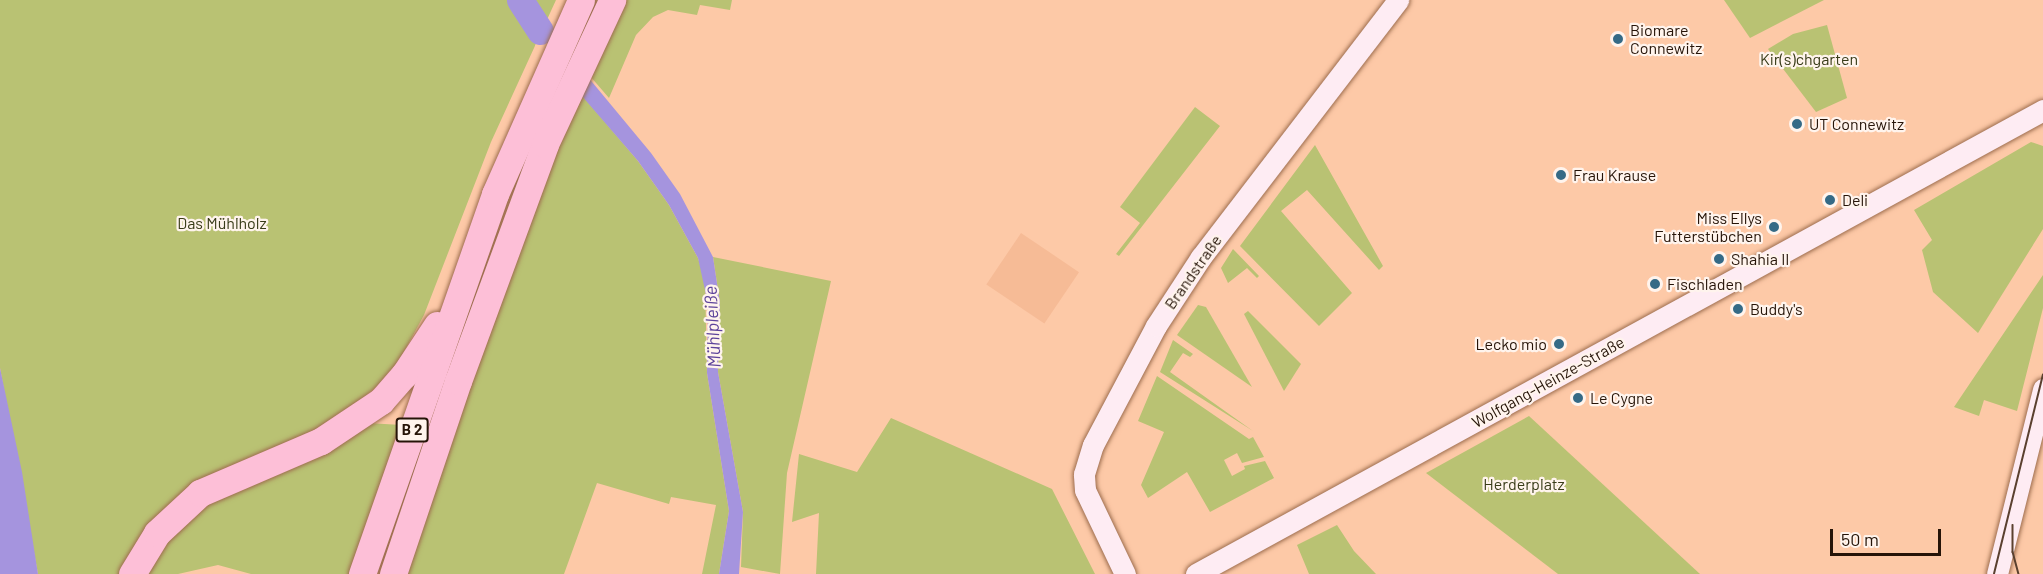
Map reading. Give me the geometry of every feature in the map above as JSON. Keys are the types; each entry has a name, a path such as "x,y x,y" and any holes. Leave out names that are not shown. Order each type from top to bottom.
{"highway":[{"name":"B 2","path":"362,574 461,285 547,70 580,0"},
{"name":"B 2","path":"393,574 483,311 567,93 612,0"},
{"path":"132,574 157,533 200,493 321,441 381,401 414,361 461,285"}],"main road":[{"name":"Brandstraße","path":"1125,574 1085,490 1084,474 1093,445 1156,326 1201,257 1398,0"},
{"name":"Wolfgang-Heinze-Straße","path":"1196,574 2043,110"},
{"name":"Wolfgang-Heinze-Straße","path":"1900,190 1940,179 2043,126"},
{"path":"1997,574 2043,389"}],"shaded area":[{"path":"1021,233 1079,272 1044,324 986,284"}],"green space":[{"name":"Das Mühlholz","path":"0,0 556,0 491,142 424,315 400,359 377,386 345,414 307,436 229,468 123,574 38,574 0,368"},
{"path":"627,0 732,0 730,10 700,5 697,15 668,10 653,17 636,35 609,98 590,76"},
{"path":"1724,0 1824,0 1750,38"},
{"name":"Kir(s)chgarten","path":"1827,25 1847,98 1816,112 1768,49 1793,34"},
{"path":"581,94 638,161 669,205 698,258 705,280 707,373 729,511 719,574 702,574 716,505 671,497 669,504 597,483 564,574 403,574 565,128"},
{"path":"1195,107 1220,126 1119,256 1116,254 1140,223 1120,207"},
{"path":"2031,142 2043,146 2043,229 1978,333 1933,292 1922,250 1932,240 1914,210"},
{"path":"1315,145 1383,266 1379,270 1307,190 1281,211 1352,293 1319,326 1240,246"},
{"path":"1233,249 1259,276 1257,278 1247,268 1228,283 1221,268"},
{"path":"713,257 831,281 787,473 780,574 741,567 743,512 718,372 720,303"},
{"path":"2043,275 2043,308 2017,411 1984,400 1979,416 1954,407"},
{"path":"1198,305 1206,307 1252,387 1177,335"},
{"path":"1248,311 1301,364 1284,391 1244,314"},
{"path":"1173,340 1193,354 1190,357 1183,353 1170,372 1253,431 1160,372"},
{"path":"1157,376 1249,439 1253,437 1264,457 1242,463 1237,453 1224,460 1232,476 1245,469 1244,466 1265,461 1274,478 1210,512 1187,472 1148,498 1141,485 1164,432 1138,421"},
{"name":"Herderplatz","path":"1529,416 1700,574 1558,574 1426,473"},
{"path":"891,418 1052,489 1095,574 816,574 819,513 792,522 799,454 857,472"},
{"path":"367,423 402,425 351,574 251,574 218,565 178,574 148,574 152,555 194,507"},
{"path":"1337,525 1354,551 1376,574 1309,574 1297,545"}],"water":[{"path":"524,0 651,153 680,194 713,257 720,303 718,372 743,512 739,574 719,574 729,511 707,373 708,304 698,258 669,205 638,161 531,37"},
{"path":"0,368 22,472 38,574 0,574"}],"pier":[{"path":"547,21 591,73 579,97 535,46"}],"waterway":[{"name":"Mühlpleiße","path":"520,0 540,31"}],"tram line":[{"path":"1994,574 2043,375"},
{"path":"2013,525 2013,552 2019,574"}],"place":[{"name":"Biomare Connewitz","path":"1618,39"},
{"name":"UT Connewitz","path":"1797,124"},
{"name":"Frau Krause","path":"1561,175"},
{"name":"Deli","path":"1830,200"},
{"name":"Miss Ellys Futterstübchen","path":"1774,227"},
{"name":"Shahia II","path":"1719,259"},
{"name":"Fischladen","path":"1655,284"},
{"name":"Buddy's","path":"1738,309"},
{"name":"Lecko mio","path":"1559,344"},
{"name":"Le Cygne","path":"1578,398"}]}
